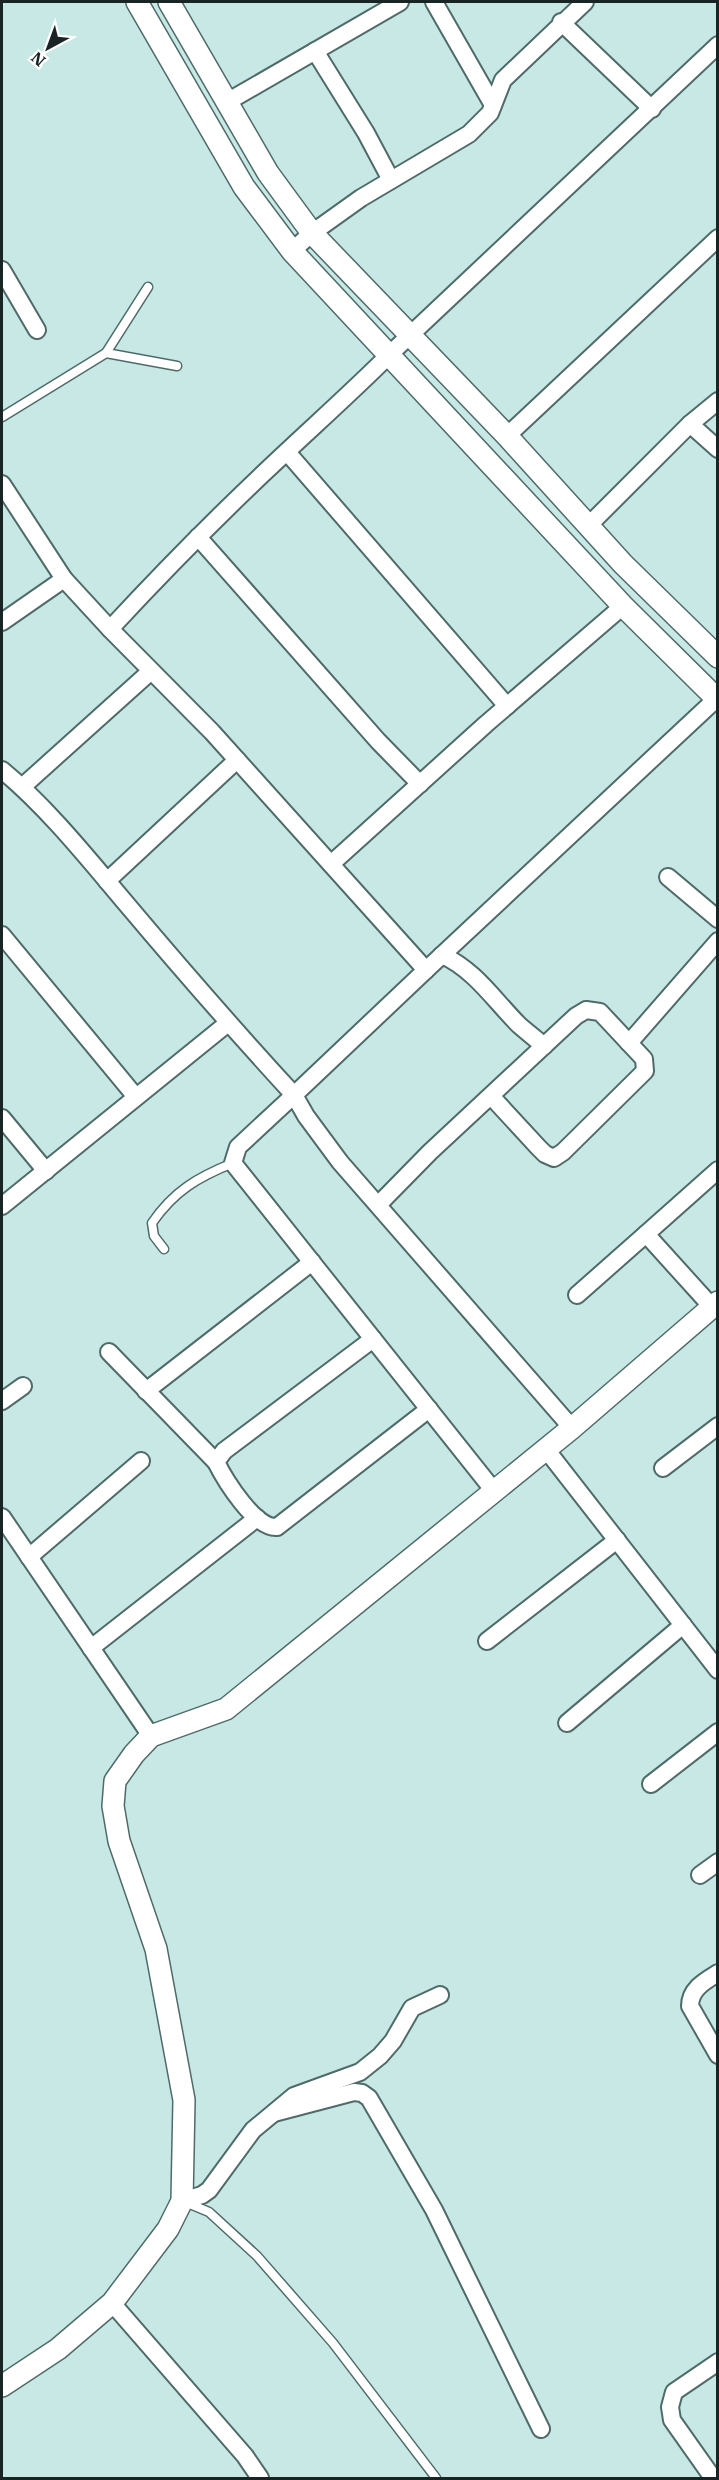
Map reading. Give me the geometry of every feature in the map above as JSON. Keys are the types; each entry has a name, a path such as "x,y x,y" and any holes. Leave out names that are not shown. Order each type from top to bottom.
{"street":[{"path":"137,2 244,187 292,251 623,606 717,699 238,1148 233,1163 494,1491"},
{"path":"169,2 268,173 312,233 507,436 588,526 717,657"},
{"path":"227,102 400,2"},
{"path":"434,2 493,105"},
{"path":"292,251 312,233 390,180 469,134 489,112 503,80 561,22 585,2"},
{"path":"561,22 652,109"},
{"path":"110,629 198,537 717,45"},
{"path":"315,51 366,133 390,180"},
{"path":"507,436 717,238"},
{"path":"2,270 37,330"},
{"path":"588,526 690,424 717,401"},
{"path":"690,424 717,449"},
{"path":"287,452 507,706"},
{"path":"2,484 64,579 237,760 426,970"},
{"path":"198,537 378,741 420,784"},
{"path":"2,622 64,579"},
{"path":"331,864 507,706 623,606"},
{"path":"22,787 151,670"},
{"path":"107,881 237,760"},
{"path":"2,770 22,787 107,881 228,1023 294,1095 306,1116 340,1162 572,1428"},
{"path":"668,877 717,919"},
{"path":"2,935 136,1097"},
{"path":"629,1042 717,940"},
{"path":"442,955 457,962 544,1046"},
{"path":"378,1205 430,1152 490,1096 544,1046 576,1016 586,1010 600,1012 644,1059 645,1071 554,1158 545,1154 490,1096"},
{"path":"2,1206 228,1023"},
{"path":"2,1118 46,1171"},
{"path":"577,1294 717,1170"},
{"path":"2,2386 58,2349 112,2303 168,2229 182,2201 184,2100 156,1949 119,1841 113,1806 115,1781 134,1754 152,1736 226,1709 572,1428 715,1305 646,1234"},
{"path":"146,1391 312,1262"},
{"path":"216,1462 224,1451 373,1339"},
{"path":"109,1352 216,1462 228,1484 264,1525 277,1527 429,1409"},
{"path":"2,1401 22,1386"},
{"path":"663,1468 717,1426"},
{"path":"545,1448 717,1670"},
{"path":"29,1557 141,1461"},
{"path":"91,1648 257,1518"},
{"path":"4,1526 29,1557 152,1736"},
{"path":"487,1641 617,1540"},
{"path":"567,1723 683,1625"},
{"path":"651,1784 717,1732"},
{"path":"700,1875 717,1862"},
{"path":"717,1973 702,1983 692,1994 690,2000 690,2006 717,2055"},
{"path":"182,2201 202,2195 209,2190 253,2130 294,2096 360,2072 380,2056 393,2041 412,2008 440,1995"},
{"path":"274,2113 354,2092 362,2093 369,2098 434,2210 541,2429"},
{"path":"112,2303 245,2456 260,2478"},
{"path":"713,2478 672,2420 670,2407 674,2392 717,2362"}],"lane":[{"path":"2,417 106,353 148,287"},
{"path":"106,353 177,366"},
{"path":"164,1249 154,1236 152,1223 159,1212 191,1182 233,1163"},
{"path":"182,2201 209,2212 257,2256 333,2343 436,2478"}]}
